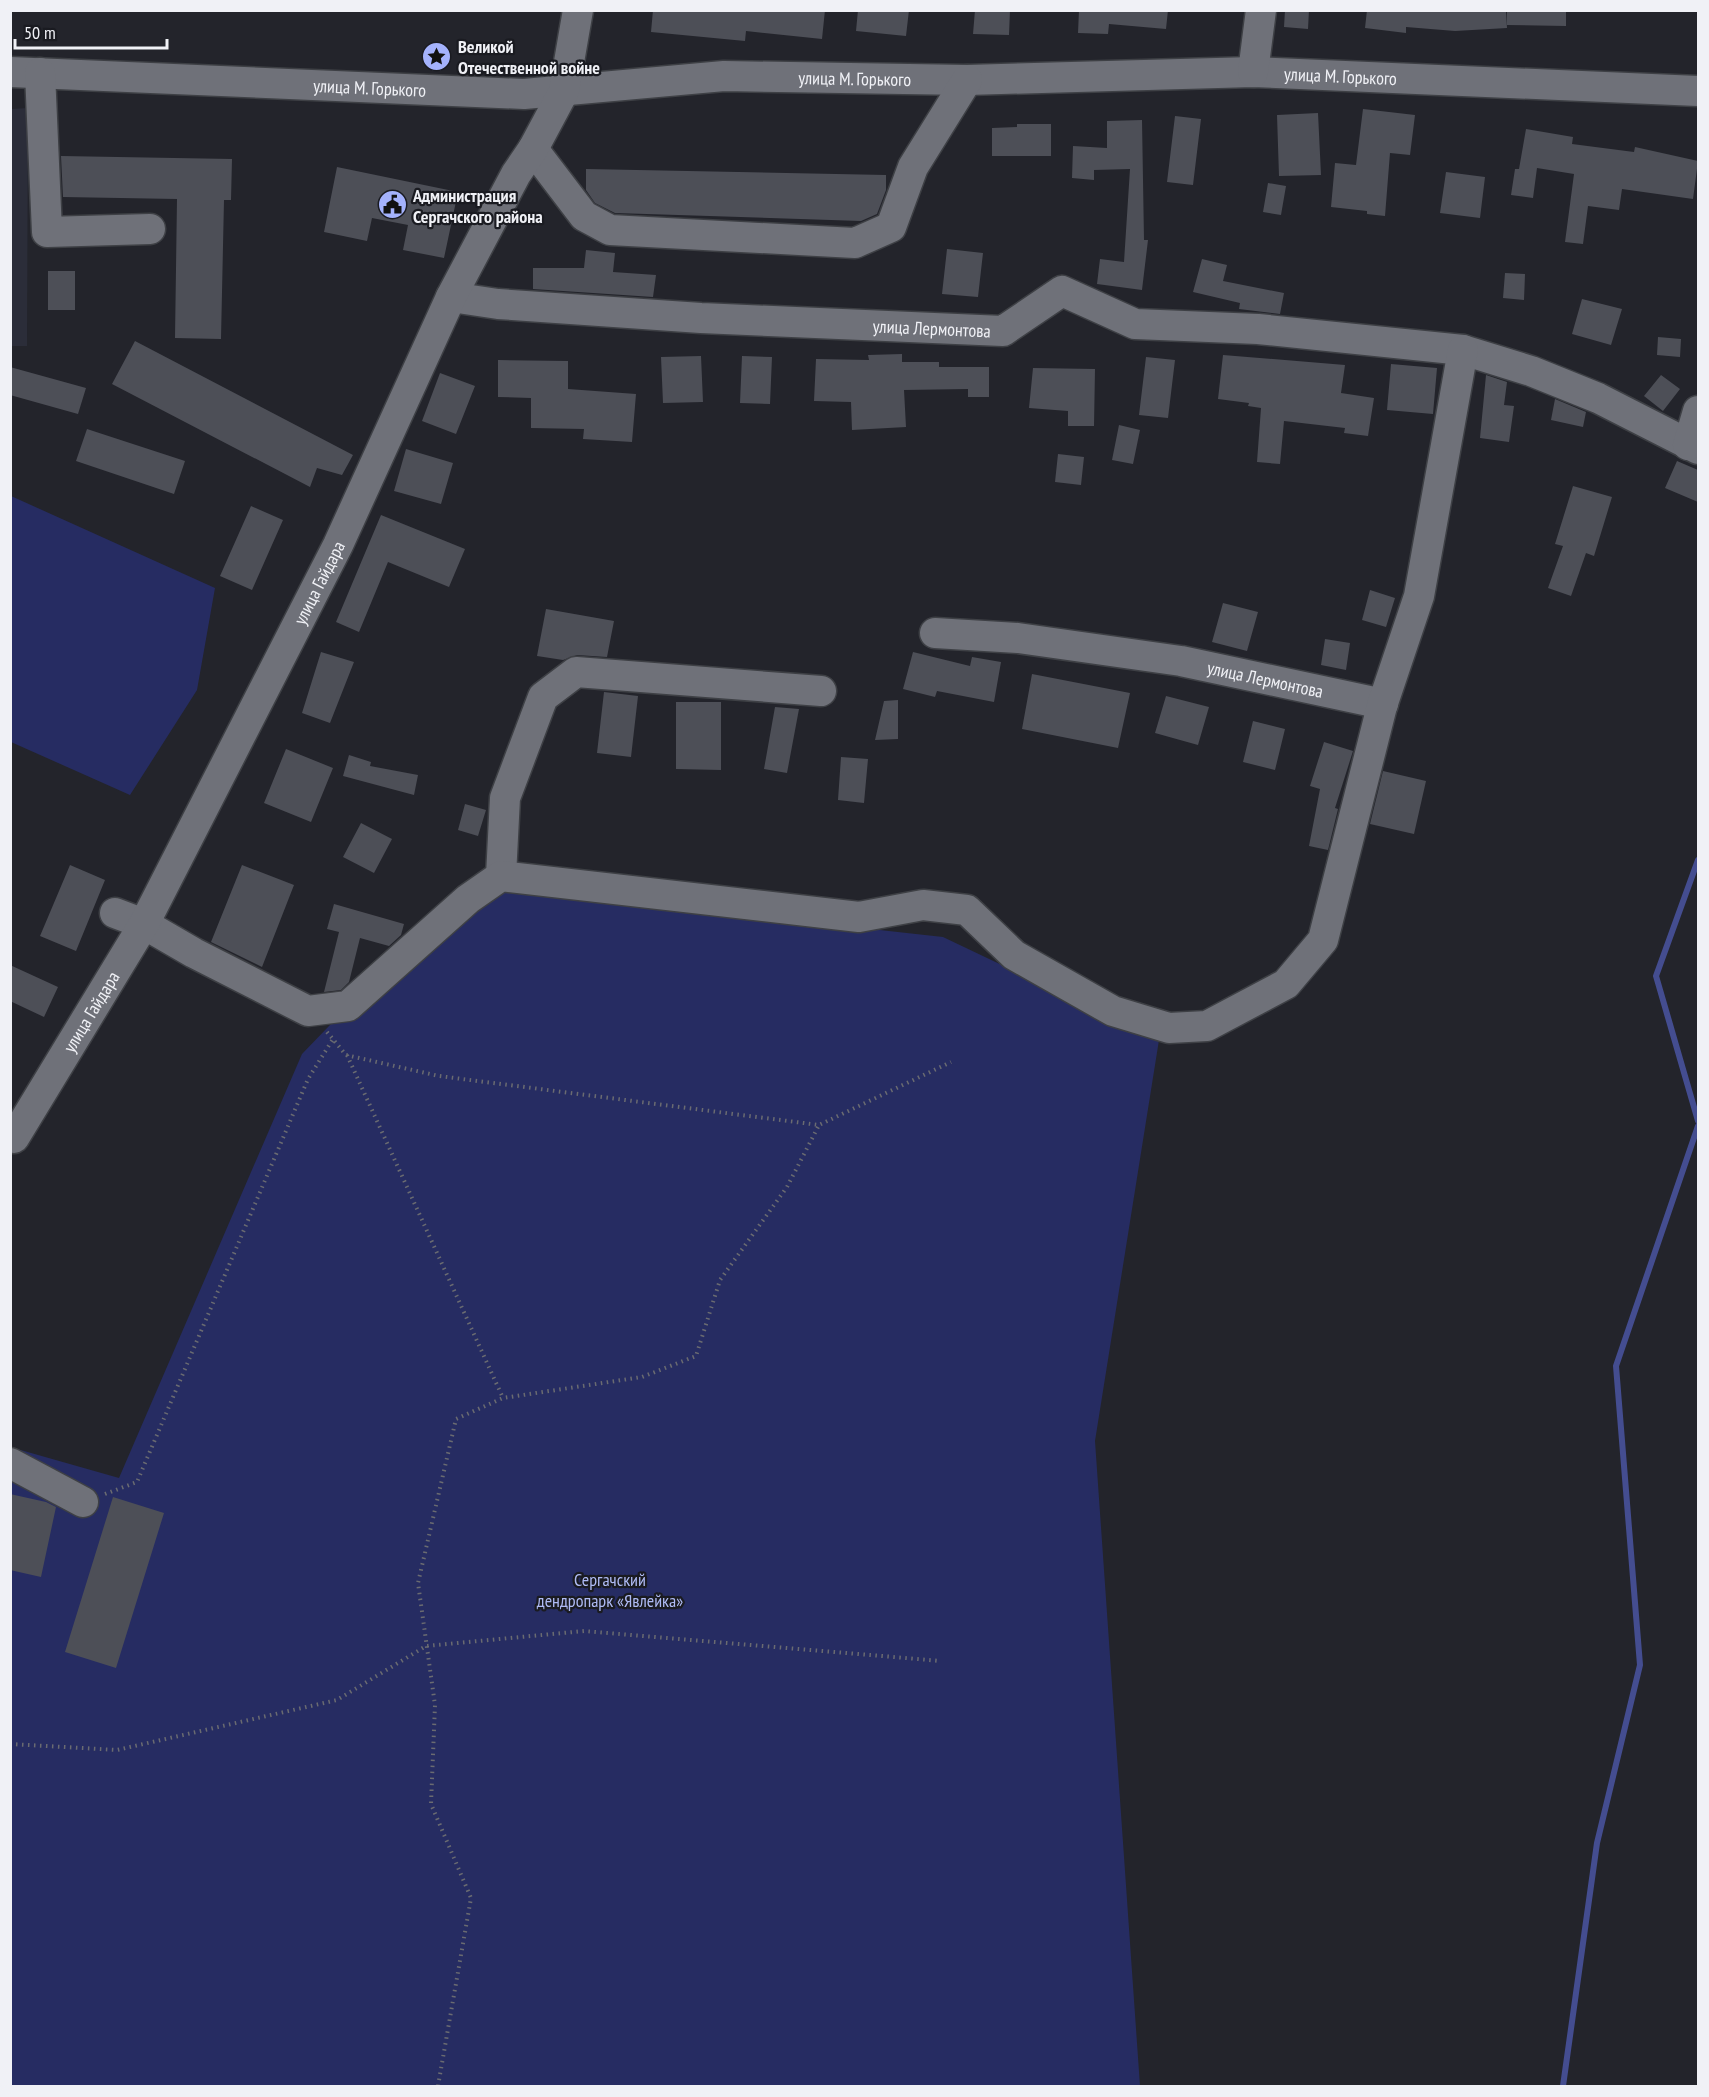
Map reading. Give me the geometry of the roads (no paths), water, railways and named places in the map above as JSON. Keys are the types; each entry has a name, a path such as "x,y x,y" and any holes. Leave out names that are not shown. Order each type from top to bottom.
{"street":[{"name":"улица Гайдара","path":"12,1137 144,924 338,545 451,297 516,174 533,149 564,92 578,10"},
{"path":"1253,72 1261,10"},
{"name":"улица М. Горького","path":"10,72 524,94 724,76 967,80 1253,72 1698,92"},
{"path":"40,73 47,232 150,229"},
{"path":"533,149 584,216 610,230 855,243 891,227 913,167 967,80"},
{"name":"улица Лермонтова","path":"451,297 498,304 700,318 1003,331 1062,291 1135,324 1258,329 1463,350 1531,370 1598,398 1693,447"},
{"path":"116,913 144,924 194,954 308,1011 348,1006 468,899 501,876 858,917 923,905 967,910 1014,955 1113,1011 1169,1028 1207,1026 1286,984 1323,940 1383,704 1419,597 1463,350"},
{"path":"1693,447 1698,411"},
{"name":"улица Лермонтова","path":"935,633 1017,638 1181,661 1383,704"},
{"path":"501,876 505,798 543,697 576,672 821,691"},
{"path":"10,1463 83,1503"}],"waterway":[{"path":"1698,860 1656,976 1698,1121"},
{"path":"1563,2086 1597,1843 1640,1665 1616,1366 1698,1126"}],"place":[{"name":"Великой Отечественной войне","path":"437,56"},
{"name":"Администрация Сергачского района","path":"392,205"}],"park label":[{"name":"Сергачский дендропарк «Явлейка»","path":"610,1589"}]}
